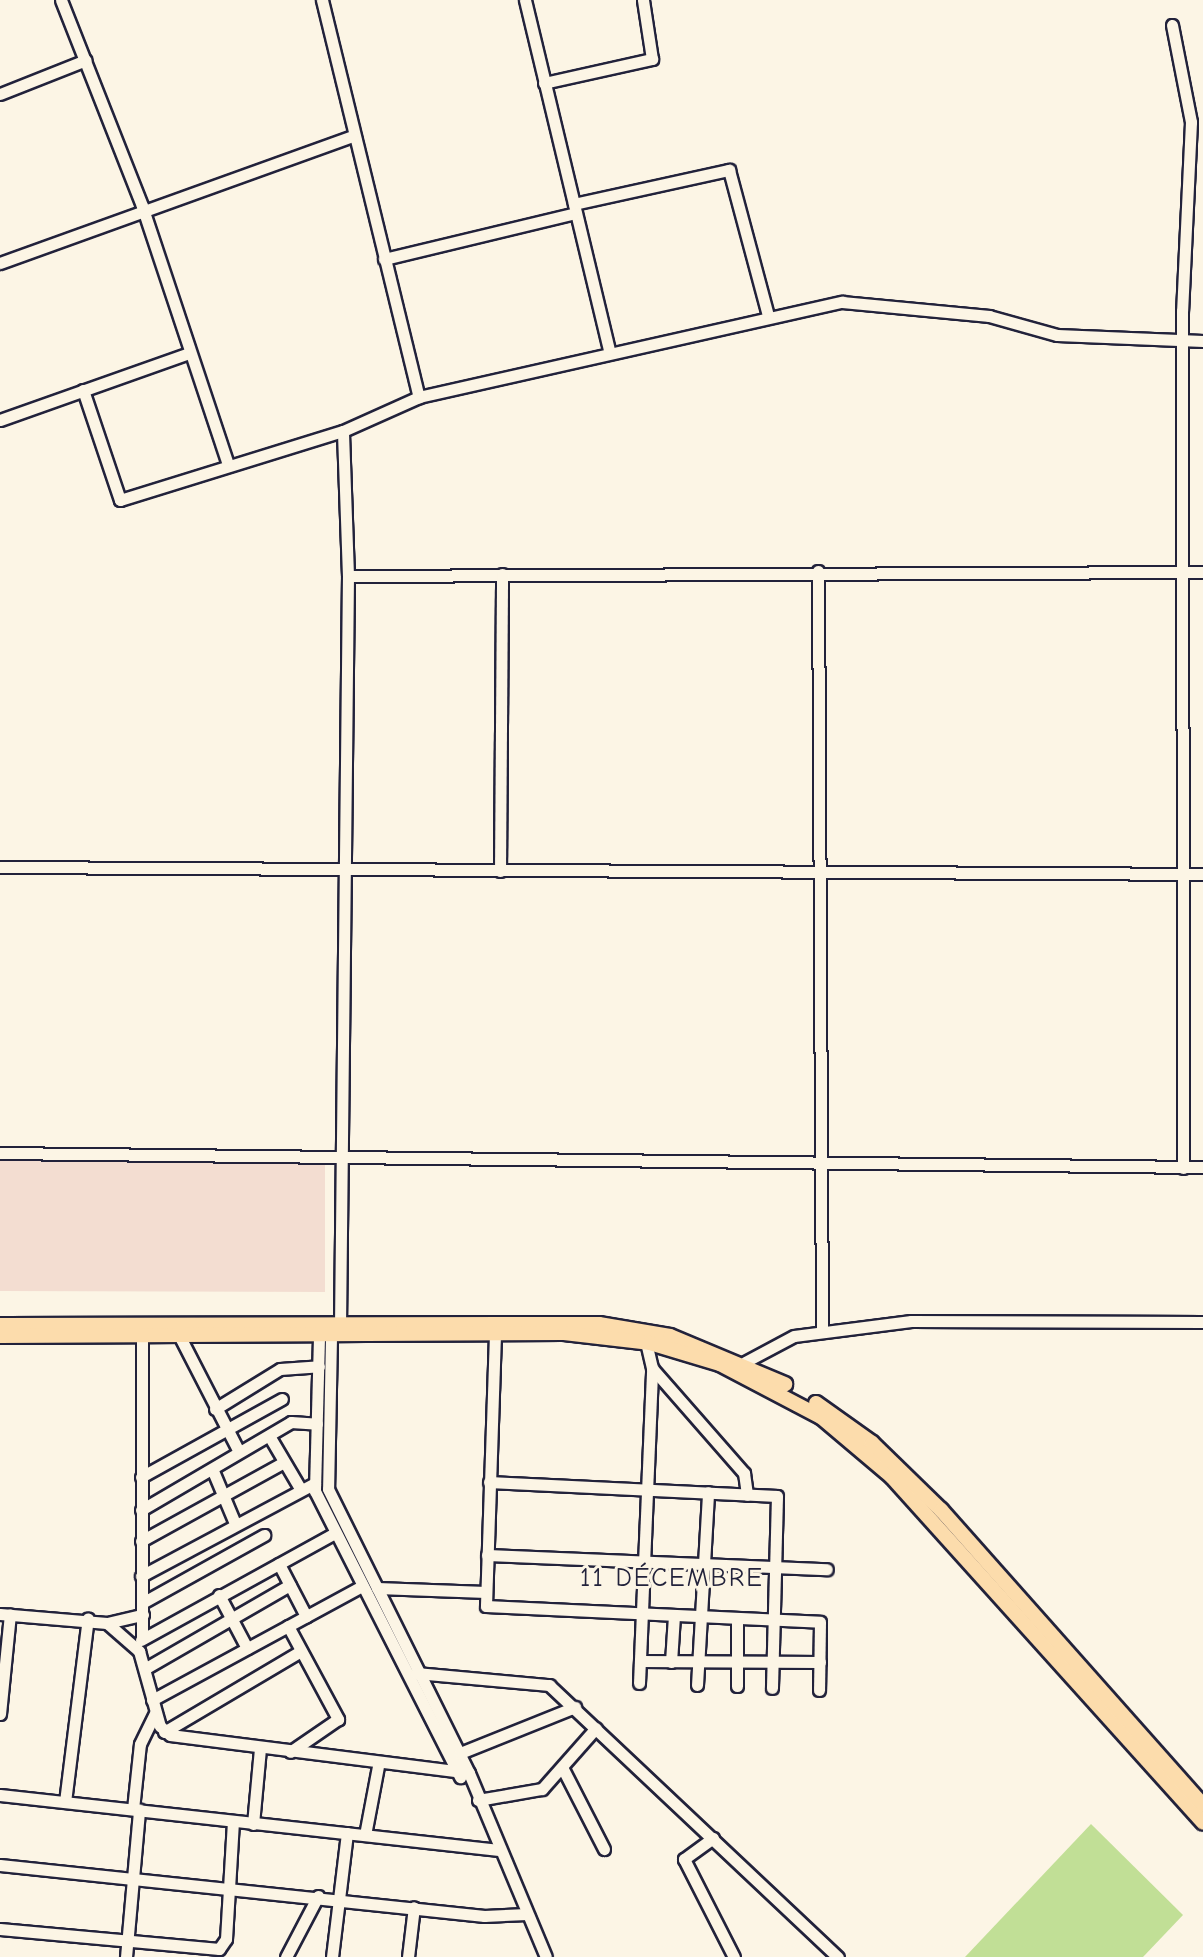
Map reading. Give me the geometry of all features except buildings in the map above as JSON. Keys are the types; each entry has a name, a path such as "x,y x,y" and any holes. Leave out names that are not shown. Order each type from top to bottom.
{"main road":[{"path":"0,1336 180,1337 599,1324 722,1359 821,1417 905,1482"},
{"path":"0,1325 495,1334 646,1342 745,1362 839,1417 983,1565 1203,1805"},
{"path":"983,1565 1203,1823"}],"street":[{"path":"61,0 142,206 228,464"},
{"path":"322,0 352,136 419,397"},
{"path":"525,0 610,353"},
{"path":"544,83 652,59 643,0"},
{"path":"1172,25 1191,122 1182,337 1183,1168"},
{"path":"0,94 86,60"},
{"path":"0,263 142,206 352,136"},
{"path":"384,259 729,170 768,316"},
{"path":"83,390 117,498 343,431 419,397 768,316 842,302 989,316 1057,335 1182,337 1203,341"},
{"path":"0,420 189,353"},
{"path":"343,431 348,576 339,1156 330,1333 328,1489 377,1588 455,1774"},
{"path":"818,571 822,870 819,1160 822,1332"},
{"path":"348,576 818,571 1203,572"},
{"path":"500,871 502,574"},
{"path":"0,867 343,873 822,870 1203,874"},
{"path":"0,1153 819,1160 1203,1167"},
{"path":"745,1362 794,1336 911,1321 1203,1322"},
{"path":"330,1333 319,1366 315,1483 335,1533 362,1586 460,1753 541,1954"},
{"path":"495,1334 486,1606 820,1622 819,1690"},
{"path":"139,1651 142,1636 142,1337"},
{"path":"180,1337 239,1452"},
{"path":"639,1683 652,1368 646,1342"},
{"path":"215,1409 280,1369 319,1366"},
{"path":"652,1368 744,1473 747,1495"},
{"path":"141,1477 282,1399"},
{"path":"141,1510 213,1471 239,1452 271,1439 291,1422 317,1424"},
{"path":"271,1439 301,1490"},
{"path":"141,1541 284,1462"},
{"path":"213,1471 234,1521"},
{"path":"489,1482 777,1496 772,1688"},
{"path":"141,1576 234,1521 315,1483"},
{"path":"697,1685 708,1563 708,1492"},
{"path":"142,1636 335,1533"},
{"path":"107,1623 142,1609 264,1535"},
{"path":"487,1555 827,1569"},
{"path":"279,1564 306,1616"},
{"path":"146,1668 290,1585"},
{"path":"126,1957 134,1878 140,1744 154,1707 247,1648 362,1586"},
{"path":"377,1588 486,1592"},
{"path":"219,1595 247,1648"},
{"path":"0,1714 5,1614 88,1618 107,1623 139,1651 164,1732"},
{"path":"671,1662 674,1615"},
{"path":"65,1802 88,1618"},
{"path":"737,1618 737,1686"},
{"path":"288,1626 338,1719 290,1752"},
{"path":"164,1732 301,1651"},
{"path":"640,1661 820,1662"},
{"path":"413,1673 535,1682 575,1707 838,1957"},
{"path":"460,1753 575,1707"},
{"path":"478,1800 524,1797 563,1769 596,1728"},
{"path":"164,1732 470,1778"},
{"path":"253,1824 260,1748"},
{"path":"365,1835 378,1766"},
{"path":"563,1769 604,1849"},
{"path":"0,1795 499,1850"},
{"path":"0,1929 219,1949 226,1939 233,1822"},
{"path":"332,1957 347,1833"},
{"path":"713,1838 684,1859 734,1957"},
{"path":"0,1865 414,1907 527,1914"},
{"path":"286,1957 318,1896"},
{"path":"408,1957 414,1907"}],"shaded area":[{"path":"0,1161 325,1161 325,1292 0,1291"}],"green space":[{"path":"1091,1824 1183,1915 1143,1957 965,1957"}],"district":[{"name":"11 DÉCEMBRE","path":"672,1579"}]}
